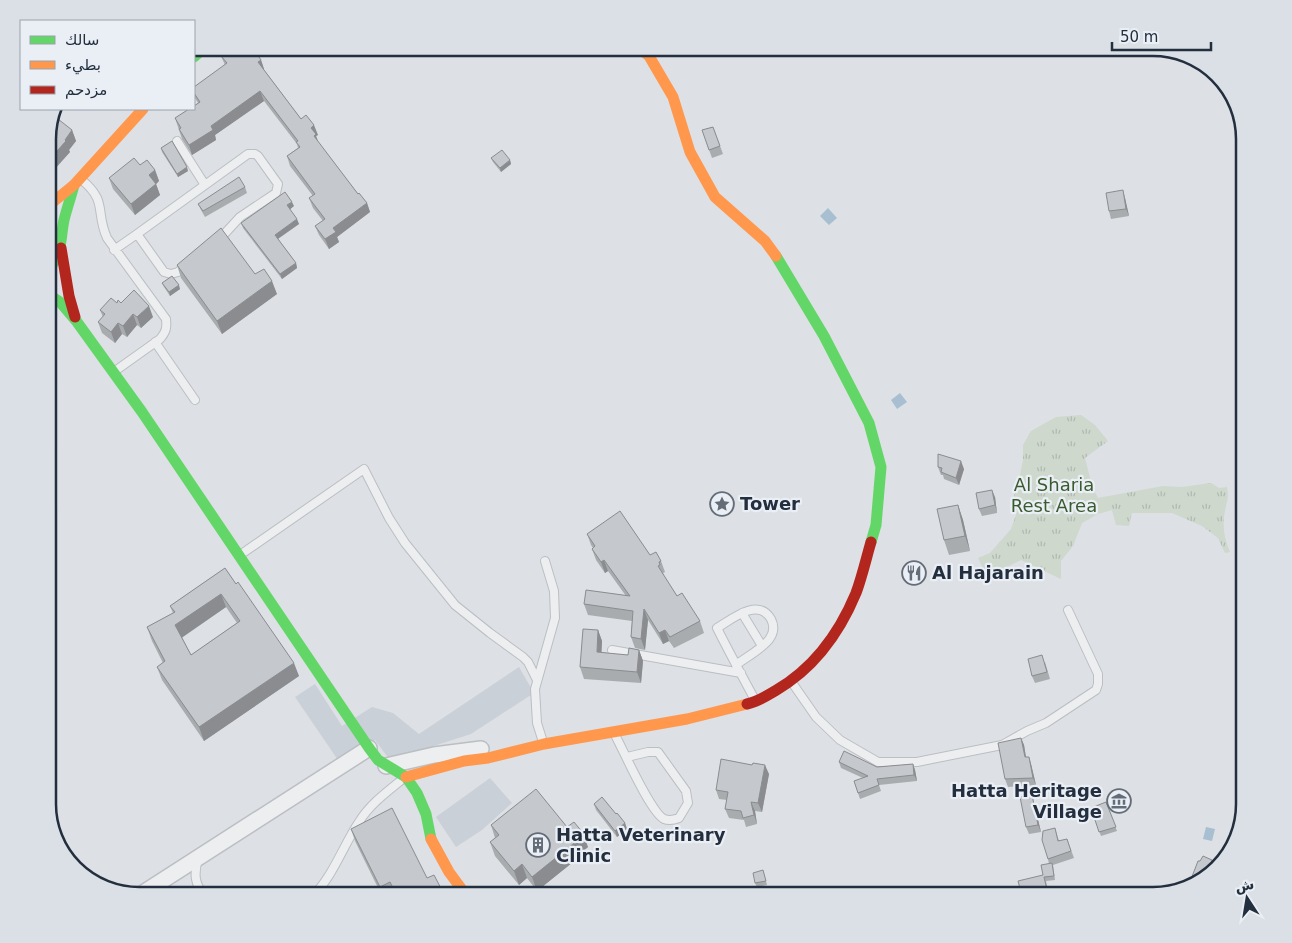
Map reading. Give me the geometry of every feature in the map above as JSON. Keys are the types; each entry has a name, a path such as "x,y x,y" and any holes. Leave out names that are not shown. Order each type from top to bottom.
{"street":[{"path":"406,777 464,761 488,758 544,744 687,719 756,702 791,682 821,654 834,636 856,593 876,526 880,467 869,423 824,336 784,267 765,241 715,197 690,152 673,97 649,56"},
{"path":"56,199 77,182 142,110"},
{"path":"56,260 61,248 64,220 77,182"},
{"path":"56,227 60,237 69,296 76,322"},
{"path":"56,299 76,322 114,373 378,760 406,777 417,793 426,814 432,842 460,887"},
{"path":"154,887 370,748"},
{"path":"386,766 452,752 490,749 512,751"}],"lane":[{"path":"177,141 205,185"},
{"path":"114,250 245,156 251,154 258,156 278,187 276,193 240,217 212,246 175,274 164,272 137,234"},
{"path":"77,182 92,189 98,199 103,230 114,250 166,320 165,333 156,342 114,373"},
{"path":"156,342 195,400"},
{"path":"238,555 364,469 389,518 405,543 447,595 464,614 523,657 528,662 537,680"},
{"path":"544,744 537,723 535,688 555,618 554,591 545,561"},
{"path":"736,665 770,640 773,632 773,622 768,614 760,610 750,609 716,628 736,665 741,673 756,702"},
{"path":"791,682 816,718 840,740 878,762 917,762 1002,745 1046,723 1096,690 1098,674 1068,610"},
{"path":"742,613 762,646"},
{"path":"612,650 741,673"},
{"path":"614,732 654,810 664,818 672,820 679,818 688,803 686,791 658,752 648,752 627,757"},
{"path":"321,887 330,876 364,815 380,798 406,777"},
{"path":"198,858 195,874 198,887"}],"shaded area":[{"path":"519,667 534,693 471,734 390,760 375,740 340,763 295,697 315,684 342,726 372,707 393,713 419,734"},
{"path":"490,778 512,803 482,830 456,847 436,817"}],"green space":[{"name":"Al Sharia Rest Area","path":"1081,415 1095,425 1108,441 1085,458 1092,486 1098,498 1163,486 1182,487 1211,483 1219,488 1227,487 1228,497 1224,527 1230,552 1225,553 1218,538 1202,526 1172,513 1132,513 1129,526 1116,525 1112,510 1098,514 1082,523 1073,546 1061,561 1061,579 1021,560 987,577 978,558 990,553 1011,529 1016,515 1014,496 1023,460 1023,445 1031,431 1056,417"}],"water":[{"path":"828,208 837,218 829,225 820,216"},
{"path":"900,393 907,402 897,409 891,400"},
{"path":"1206,827 1215,829 1212,841 1203,839"}],"building":[{"path":"221,56 258,56 261,60 258,62 301,119 306,115 314,125 311,128 316,134 314,136 367,203 333,228 336,232 325,239 315,226 325,219 309,198 315,194 287,156 300,147 296,142 298,141 260,91 211,126 213,130 189,145 179,129 181,128 175,118 187,110 195,110 195,105 200,102 195,94 195,86 227,63"},
{"path":"59,120 72,130 66,141 56,152 56,134"},
{"path":"713,127 720,146 709,150 702,130"},
{"path":"172,141 187,167 177,174 161,148"},
{"path":"502,150 510,160 500,168 491,158"},
{"path":"134,158 140,165 147,160 155,170 149,175 156,184 131,204 109,178"},
{"path":"239,177 245,187 203,211 198,204"},
{"path":"1123,190 1126,209 1109,211 1106,193"},
{"path":"285,192 292,202 287,205 297,219 275,235 296,263 280,274 241,223"},
{"path":"221,228 255,274 264,269 272,281 217,321 177,265"},
{"path":"172,276 179,285 169,292 162,283"},
{"path":"134,290 149,306 137,317 133,314 123,326 118,323 111,332 98,322 105,314 100,310 111,298 117,303 118,300 121,303"},
{"path":"938,454 961,461 956,478 941,472 942,468 938,467"},
{"path":"992,490 995,505 979,509 976,493"},
{"path":"958,505 965,536 944,540 937,509"},
{"path":"620,511 650,555 656,552 661,561 658,566 677,596 682,593 700,621 670,637 665,630 659,633 644,609 641,639 631,637 633,611 584,604 586,590 630,596 604,560 601,562 592,549 595,546 587,534"},
{"path":"225,568 236,584 238,582 294,663 199,727 157,667 165,661 147,627 175,612 170,606","holes":["221,594 240,621 191,655 175,625"]},
{"path":"583,629 598,630 597,652 628,655 629,648 639,650 637,672 580,667"},
{"path":"1042,655 1047,672 1032,676 1028,659"},
{"path":"1021,738 1025,757 1029,757 1033,778 1005,779 998,743"},
{"path":"844,751 877,767 913,764 914,775 877,779 879,785 858,793 854,781 868,776 839,762"},
{"path":"721,759 752,765 753,763 765,765 758,803 751,802 754,815 743,818 741,811 725,809 728,792 716,790"},
{"name":"Hatta Veterinary Clinic","path":"536,789 567,827 574,822 583,833 578,840 532,877 522,864 514,871 490,842 499,835 491,825"},
{"path":"1032,795 1038,825 1026,827 1020,797"},
{"path":"602,797 625,823 615,831 594,804"},
{"path":"1106,802 1116,827 1099,832 1091,808"},
{"path":"392,808 427,878 434,875 440,887 392,887 390,882 380,887 351,829"},
{"path":"1055,828 1058,841 1067,839 1071,851 1048,859 1042,840 1043,831"},
{"path":"1203,856 1212,860 1199,873 1192,876 1198,861"},
{"path":"1052,863 1054,876 1044,877 1046,887 1020,887 1018,881 1043,875 1041,865"},
{"path":"763,870 766,881 755,883 753,873"}],"traffic: fast":[{"path":"56,258 74,185"},
{"path":"776,256 824,336 869,423 881,467 876,525 871,542"},
{"path":"56,299 77,322 142,412 369,748 378,760 406,777 417,793 426,814 431,839"}],"traffic: slow":[{"path":"649,56 673,97 690,152 715,197 765,241 776,256"},
{"path":"56,200 74,185 142,110"},
{"path":"406,777 464,761 488,758 544,744 687,719 747,704"},
{"path":"431,839 449,872 460,887"}],"traffic: jam":[{"path":"61,248 69,296 75,317"},
{"path":"747,704 761,699 789,682 813,661 833,636 842,623 856,593 871,542"}],"place":[{"name":"Tower","path":"722,504"},
{"name":"Al Hajarain","path":"914,573"},
{"name":"Hatta Heritage Village","path":"1119,801"},
{"name":"Hatta Veterinary Clinic","path":"538,845"}]}
